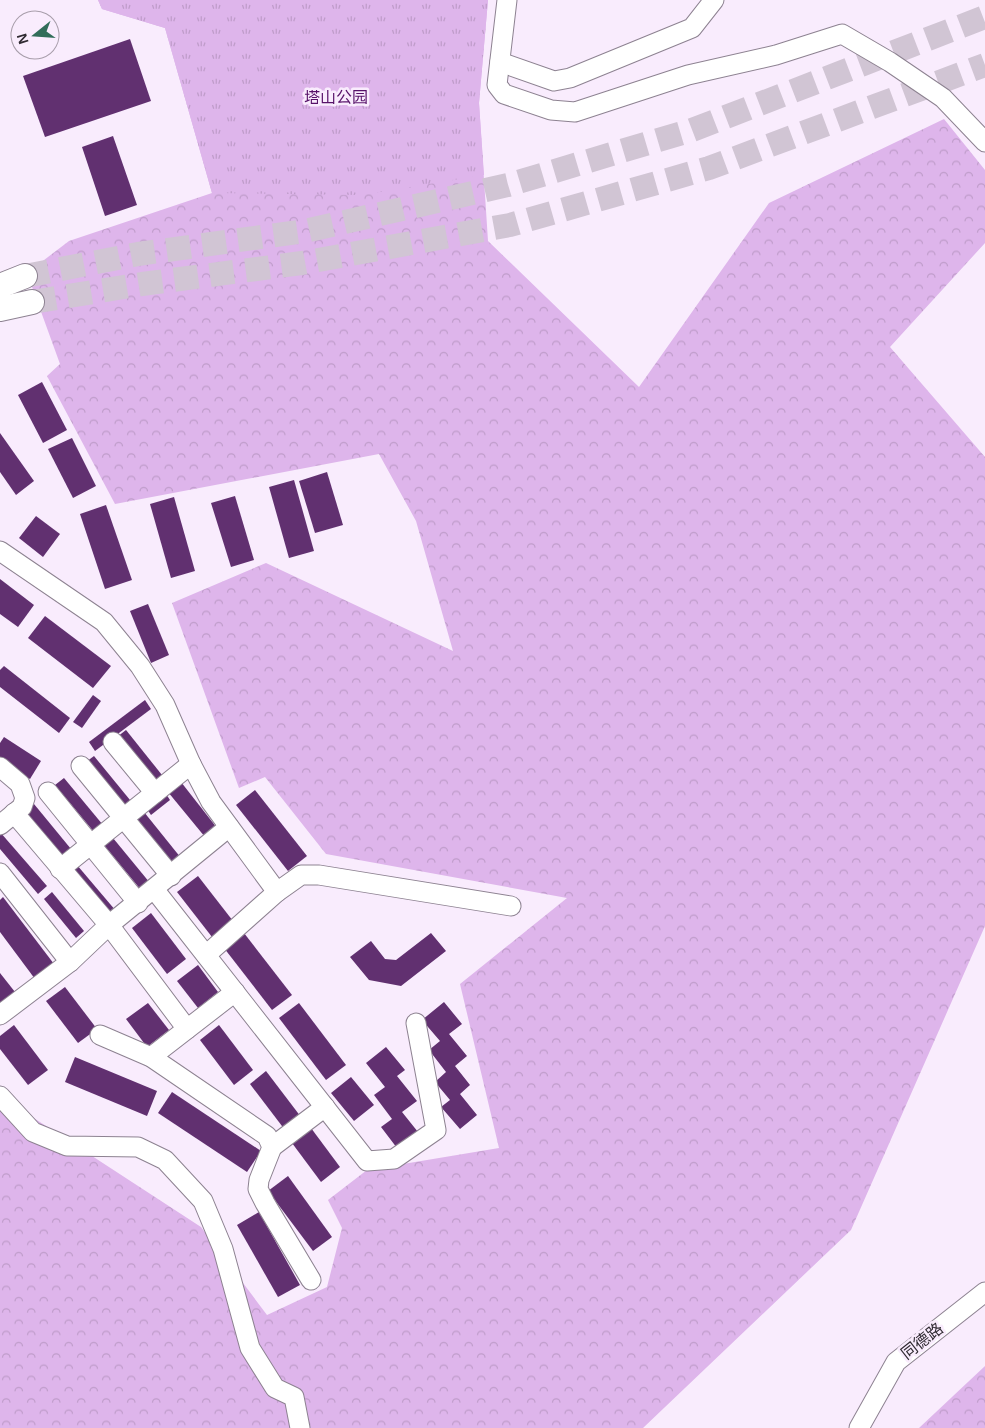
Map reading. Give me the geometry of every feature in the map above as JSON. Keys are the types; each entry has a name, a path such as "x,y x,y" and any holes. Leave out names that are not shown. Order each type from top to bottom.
{"main road":[{"path":"0,286 25,276"},
{"path":"0,309 32,302"}],"street":[{"path":"507,0 497,85 504,94 551,110 575,112 688,75 776,55 842,34 890,62 943,98 985,142"},
{"path":"500,62 554,81 570,78 692,28 714,0"},
{"path":"0,551 104,622 140,666 160,697 190,764 211,802 277,892"},
{"path":"114,742 155,793"},
{"path":"60,869 190,764"},
{"path":"81,766 170,876"},
{"path":"0,767 20,784 25,798 22,807 7,819 60,869 109,926 187,1029"},
{"path":"48,792 138,902"},
{"path":"0,1015 70,962 109,926 229,827"},
{"path":"206,956 277,892 301,875 319,875 511,906"},
{"path":"3,883 70,962"},
{"path":"154,889 367,1161 394,1159 436,1130 416,1023"},
{"path":"151,1057 235,992"},
{"path":"100,1035 151,1057 267,1136 272,1147"},
{"path":"0,1096 33,1132 67,1146 138,1148 166,1160 203,1201 223,1249 250,1348 275,1388 294,1397 300,1428"},
{"path":"311,1280 265,1203 258,1189 258,1180 272,1147 325,1107"},
{"name":"同德路","path":"859,1428 896,1362 985,1292"}],"green space":[{"path":"98,0 488,0 479,103 488,241 639,387 769,203 944,119 985,170 985,243 890,347 985,457 985,926 851,1230 643,1428 0,1428 0,1096 201,1227 267,1315 327,1287 342,1228 328,1200 367,1170 499,1148 460,984 567,898 326,854 265,777 239,788 172,603 266,563 453,651 416,521 379,454 115,504 47,376 60,364 27,273 69,241 212,193 165,28 102,9"},
{"name":"塔山公园","path":"98,0 488,0 479,103 484,175 361,195 212,193 165,28 102,9"},
{"path":"985,1366 985,1428 919,1428"}],"building":[{"path":"130,39 151,101 45,137 23,76"},
{"path":"113,136 137,205 105,216 82,147"},
{"path":"42,382 67,430 43,443 18,395"},
{"path":"0,433 34,481 16,495 0,472"},
{"path":"72,438 96,486 73,498 48,449"},
{"path":"327,472 343,525 315,533 299,481"},
{"path":"294,480 314,551 289,558 269,487"},
{"path":"235,496 254,560 231,567 211,503"},
{"path":"174,497 195,571 171,578 150,504"},
{"path":"106,505 132,580 105,589 80,514"},
{"path":"36,516 60,534 43,557 19,538"},
{"path":"0,579 34,605 18,627 0,614"},
{"path":"148,604 169,655 151,663 130,611"},
{"path":"45,616 111,666 93,688 28,638"},
{"path":"4,666 70,718 59,733 0,687 0,670"},
{"path":"93,695 101,701 82,728 73,722"},
{"path":"145,700 151,709 95,751 89,742"},
{"path":"126,730 162,775 153,782 117,737"},
{"path":"4,737 41,761 30,779 0,761 0,743"},
{"path":"94,756 130,800 122,807 86,762"},
{"path":"64,778 103,825 94,832 55,785"},
{"path":"181,782 217,828 205,837 168,792"},
{"path":"255,790 307,856 288,871 236,805"},
{"path":"166,794 170,800 151,815 147,809"},
{"path":"34,804 71,849 60,858 23,813"},
{"path":"144,812 181,858 171,867 134,820"},
{"path":"0,832 47,886 38,894 0,849"},
{"path":"113,838 150,883 141,890 104,845"},
{"path":"77,865 116,911 109,917 70,871"},
{"path":"198,876 233,921 212,937 177,892"},
{"path":"52,892 84,931 76,938 44,899"},
{"path":"3,897 54,964 35,979 0,932 0,900"},
{"path":"151,913 186,959 167,974 132,928"},
{"path":"244,933 292,995 272,1010 224,948"},
{"path":"431,933 446,951 401,986 369,980 350,957 371,941 385,959 396,960"},
{"path":"198,965 218,992 198,1008 177,981"},
{"path":"0,973 15,992 0,1004"},
{"path":"65,987 97,1029 78,1043 46,1001"},
{"path":"444,1002 462,1024 449,1034 467,1056 455,1066 470,1085 460,1094 477,1115 460,1129 441,1107 450,1100 435,1082 446,1072 429,1050 440,1041 422,1020"},
{"path":"148,1003 169,1030 147,1047 126,1019"},
{"path":"299,1003 346,1065 326,1080 279,1018"},
{"path":"14,1025 48,1070 28,1085 0,1049 0,1036"},
{"path":"219,1025 253,1070 234,1085 200,1040"},
{"path":"386,1047 405,1070 397,1076 417,1101 402,1112 418,1132 397,1148 381,1127 392,1119 374,1095 385,1087 366,1063"},
{"path":"75,1057 157,1091 147,1116 65,1082"},
{"path":"266,1071 301,1117 285,1130 250,1084"},
{"path":"351,1077 374,1105 354,1121 331,1093"},
{"path":"172,1092 261,1151 247,1172 158,1113"},
{"path":"311,1128 340,1167 321,1182 292,1143"},
{"path":"288,1176 332,1237 313,1251 268,1191"},
{"path":"259,1212 300,1285 278,1297 237,1225"}],"tunnel":[{"path":"25,276 138,254 305,231 508,185 692,130 985,17"},
{"path":"32,302 142,284 302,263 510,225 709,168 985,65"}]}
